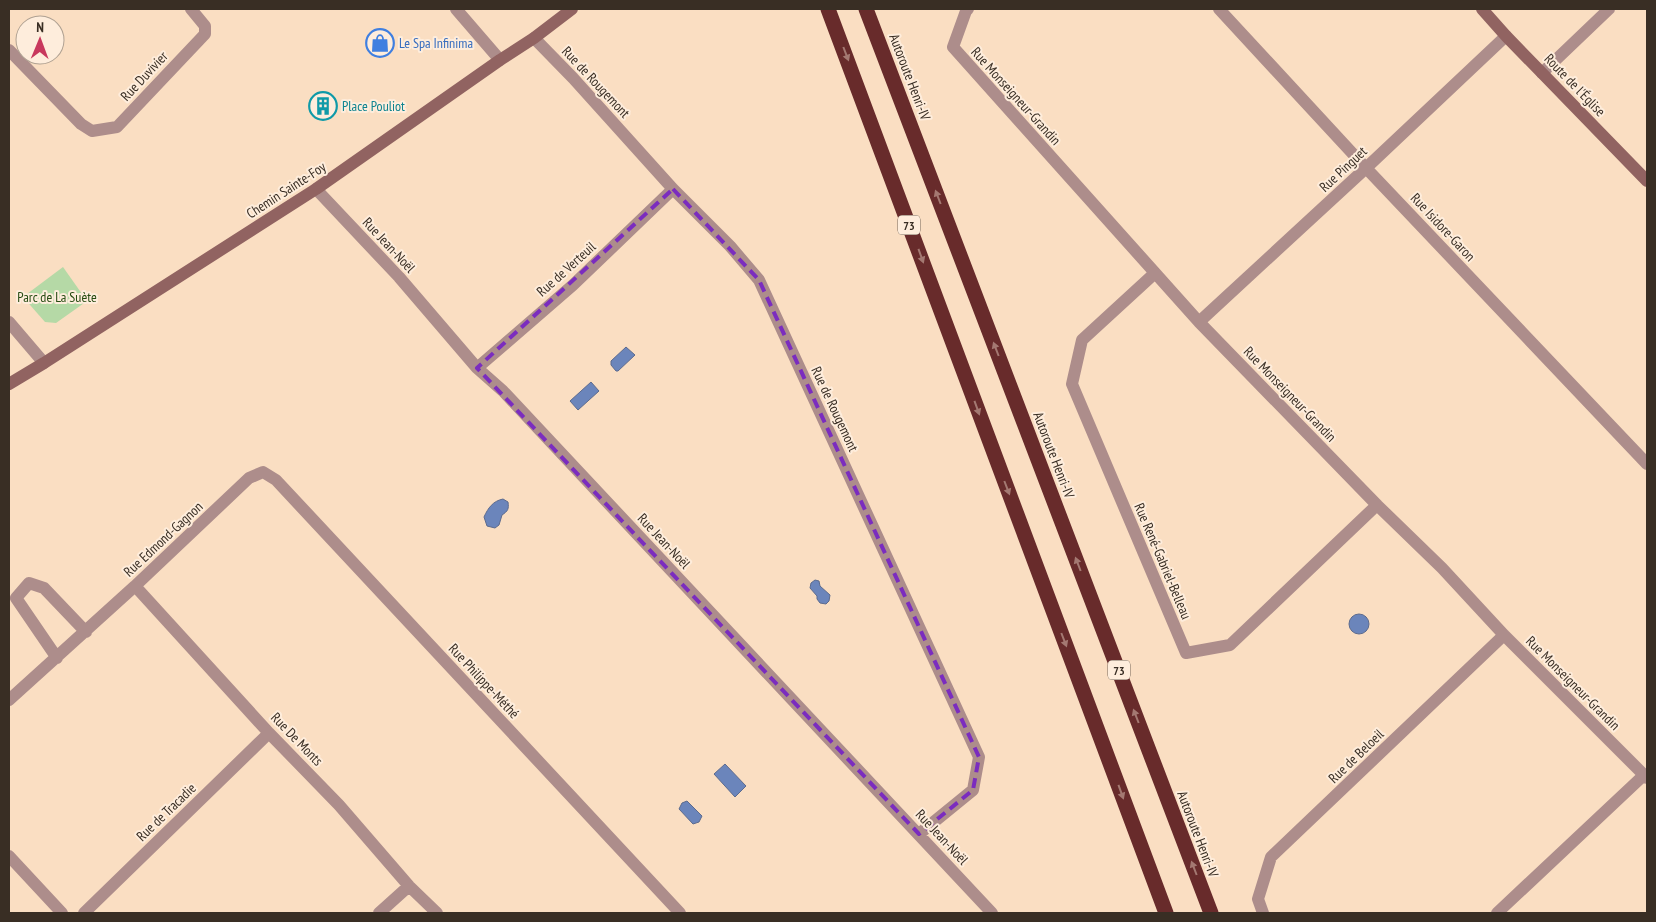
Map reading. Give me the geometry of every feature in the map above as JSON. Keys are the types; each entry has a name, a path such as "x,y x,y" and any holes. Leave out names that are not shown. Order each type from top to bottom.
{"highway":[{"name":"73","path":"828,9 1166,913"},
{"name":"Autoroute Henri-IV","path":"866,9 1212,913"}],"main road":[{"name":"Chemin Sainte-Foy","path":"9,384 316,189 534,38 572,9"},
{"name":"Route de l'Église","path":"1482,9 1647,181"}],"street":[{"name":"Rue Duvivier","path":"9,50 81,124 92,131 117,127 205,34 205,26 191,9"},
{"path":"456,9 500,60"},
{"name":"Rue Monseigneur-Grandin","path":"968,9 953,47 1199,322 1377,506 1442,568 1504,635 1646,777"},
{"name":"Rue Isidore-Garon","path":"1219,9 1366,168 1647,464"},
{"path":"1542,72 1609,9"},
{"name":"Rue Pinguet","path":"1199,322 1506,36"},
{"name":"Rue de Rougemont","path":"534,38 573,78 673,189 730,246 759,280 978,756 973,790 919,834"},
{"name":"Rue Jean-Noël","path":"316,189 399,277 477,368 502,391 992,913"},
{"name":"Rue de Verteuil","path":"477,368 572,285 673,189"},
{"name":"Rue René-Gabriel-Belleau","path":"1155,273 1082,340 1072,384 1186,653 1230,645 1377,506"},
{"path":"9,322 44,362"},
{"name":"Rue Edmond-Gagnon","path":"9,700 136,586 249,478 263,472"},
{"name":"Rue Philippe-Méthé","path":"263,472 276,480 680,913"},
{"path":"57,658 16,598 29,583 44,588 86,632"},
{"name":"Rue De Monts","path":"136,586 270,733 339,805 409,886 437,913"},
{"name":"Rue de Beloeil","path":"1264,913 1258,899 1271,857 1504,635"},
{"name":"Rue de Tracadie","path":"84,913 270,733"},
{"path":"1497,913 1646,777"},
{"path":"9,856 62,913"},
{"path":"379,913 409,886"}],"highlighted area":[{"path":"673,189 759,280 979,757 973,790 919,834 477,368"}],"green space":[{"name":"Parc de La Suète","path":"63,267 87,301 56,323 45,322 23,297"}],"water":[{"path":"626,347 635,355 616,371 611,365 611,361"},
{"path":"591,382 599,391 578,410 570,401"},
{"path":"503,499 508,502 508,508 502,515 499,525 495,528 487,526 484,517 487,511 491,505"},
{"path":"815,580 819,581 820,586 830,595 829,601 826,604 820,603 810,588 811,583"},
{"path":"1359,614 1366,617 1369,624 1366,631 1359,634 1352,631 1349,624 1352,617"},
{"path":"725,764 746,786 735,797 714,774"},
{"path":"687,801 702,816 699,822 693,824 679,809 682,803"}],"place":[{"name":"Le Spa Infinima","path":"380,43"},
{"name":"Place Pouliot","path":"323,106"}]}
